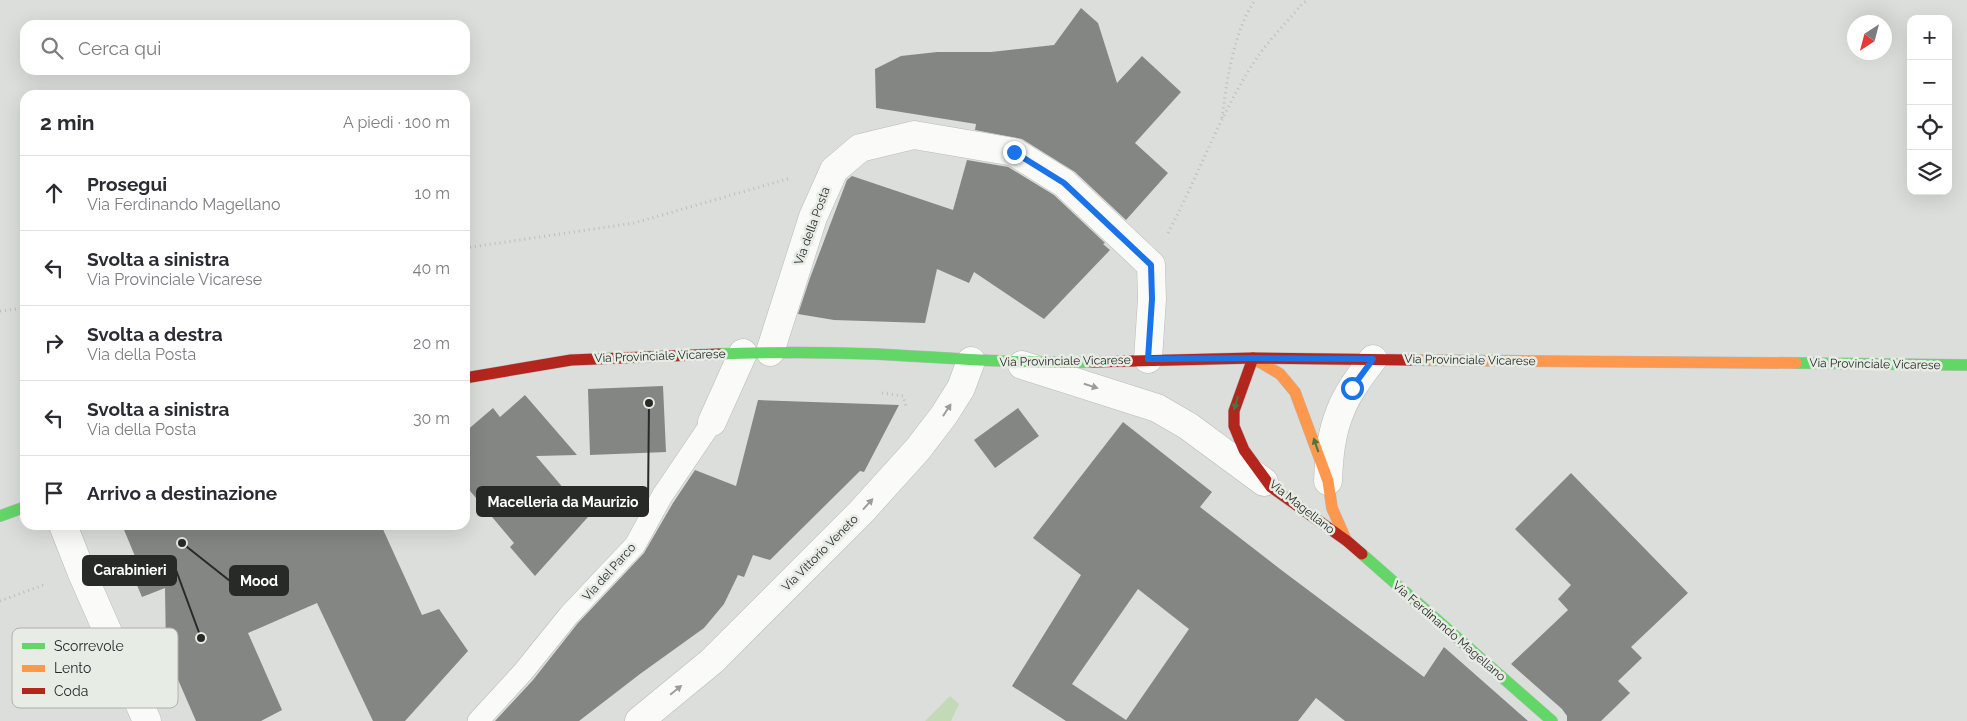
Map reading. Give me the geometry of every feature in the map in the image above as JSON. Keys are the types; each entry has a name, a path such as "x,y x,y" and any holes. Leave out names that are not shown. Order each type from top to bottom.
{"main road":[{"name":"Via Provinciale Vicarese","path":"470,377 571,360 770,352 874,354 1011,362 1253,358 1967,365"},
{"name":"Via Magellano","path":"1253,358 1280,374 1295,392 1328,480 1332,508 1346,541 1271,486 1244,450 1234,426 1234,411 1253,358"},
{"path":"0,516 20,509"},
{"name":"Via Ferdinando Magellano","path":"1346,541 1552,721"}],"street":[{"name":"Via della Posta","path":"770,352 813,217 834,170 860,148 914,135 1014,152 1064,183 1151,265"},
{"path":"1148,359 1152,299 1151,265"},
{"name":"Via del Parco","path":"712,422 743,353"},
{"path":"1328,480 1332,437 1340,410 1352,388 1373,359"},
{"name":"Via Vittorio Veneto","path":"639,721 712,661 862,511 918,449 944,416 961,388 971,361"},
{"path":"1011,362 1156,408 1188,426 1271,486"},
{"path":"65,530 106,628"},
{"path":"142,708 148,721"}],"lane":[{"name":"Via del Parco","path":"478,721 523,672 570,614 635,545 662,496 712,422"}],"path":[{"path":"1222,120 1229,67 1248,11 1255,0"},
{"path":"1151,265 1188,194 1222,120 1256,59 1302,4 1308,0"},
{"path":"470,247 634,223 792,178"},
{"path":"0,312 20,309"},
{"path":"0,600 81,571"}],"green space":[{"path":"950,696 959,704 951,721 925,721"}],"building":[{"path":"1081,8 1098,23 1117,83 1142,56 1181,92 1135,143 1168,173 1126,220 1075,172 1022,139 975,130 976,124 876,108 875,69 901,56 937,52 991,52 1054,45"},
{"path":"967,160 1008,167 1054,195 1110,250 1044,319 974,272 969,283 937,269 925,323 834,320 798,314 847,180 852,176 953,210"},
{"path":"663,386 666,452 590,455 588,389"},
{"path":"525,395 577,455 536,456 588,517 535,576 510,547 514,543 470,491 470,428 493,408 500,417"},
{"path":"758,400 899,405 864,472 860,471 770,560 753,555 744,577 738,575 724,604 704,628 579,721 495,721 533,680 578,623 644,553 695,470 736,486"},
{"path":"1018,408 1039,436 995,468 974,440"},
{"path":"1123,422 1212,492 1200,507 1424,677 1444,647 1528,721 1345,721 1316,698 1298,721 1066,721 1012,686 1081,575 1033,538","holes":["1138,589 1189,629 1126,720 1072,684"]},
{"path":"1571,473 1688,593 1631,647 1642,658 1618,681 1630,693 1601,721 1567,721 1567,716 1562,709 1511,664 1568,610 1558,599 1571,585 1515,529"},
{"path":"124,530 383,530 422,615 439,609 468,651 405,721 373,721 317,603 248,633 282,710 261,721 196,721 178,680 178,628 166,628 165,588 142,597 128,564 137,561"}],"traffic: fast":[{"path":"719,354 837,353 1011,361 1093,362"},
{"path":"1796,363 1967,365"},
{"path":"0,516 20,509"},
{"path":"1362,554 1552,721"}],"traffic: slow":[{"path":"1253,358 1280,374 1295,392 1328,481 1332,508 1346,540"},
{"path":"1410,360 1796,363"}],"traffic: jam":[{"path":"470,377 571,360 719,354"},
{"path":"1253,358 1234,411 1234,426 1244,450 1271,487 1347,541 1362,554"},
{"path":"1093,362 1253,358 1410,360"}],"place":[{"name":"Macelleria da Maurizio","path":"649,403"},
{"name":"Mood","path":"182,543"},
{"name":"Carabinieri","path":"201,638"}],"route":[{"path":"1014,152 1064,183 1151,265 1152,299 1148,359 1373,359 1352,388"}]}
